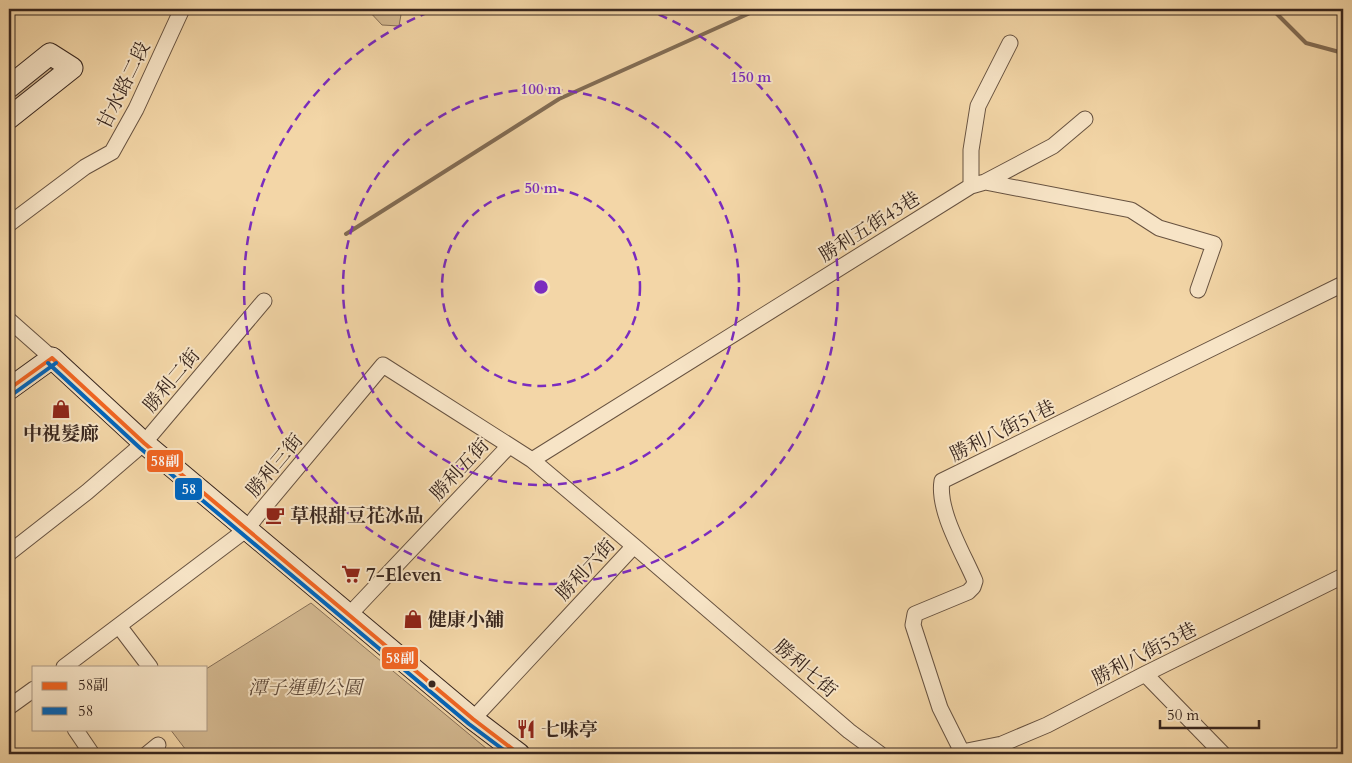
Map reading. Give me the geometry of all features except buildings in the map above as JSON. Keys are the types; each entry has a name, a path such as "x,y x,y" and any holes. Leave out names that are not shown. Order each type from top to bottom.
{"street":[{"name":"甘水路二段","path":"9,224 85,167 112,152 136,109 182,9"},
{"path":"1010,43 978,106 971,150 978,184 1131,210 1159,228 1214,244 1198,290"},
{"path":"9,87 50,54 72,68 9,118"},
{"name":"勝利五街43巷","path":"532,460 978,184 1053,146 1085,119"},
{"name":"勝利八街51巷","path":"961,753 940,708 913,625 915,614 968,592 975,580 944,509 941,490 942,481 1343,284"},
{"name":"勝利二街","path":"9,554 87,492 144,443 264,300"},
{"path":"9,320 144,443 473,719 519,754"},
{"path":"9,389 52,358"},
{"name":"勝利三街","path":"65,666 247,529 383,365 509,446"},
{"name":"勝利五街","path":"349,615 509,446 532,460 634,546"},
{"name":"勝利六街","path":"473,719 634,546 736,634"},
{"name":"勝利八街53巷","path":"961,753 1002,744 1038,729 1343,576"},
{"path":"119,626 149,666"},
{"name":"勝利七街","path":"736,634 849,731 880,754"},
{"path":"1145,674 1223,754"},
{"path":"9,707 32,690"},
{"path":"76,730 92,754"}],"green space":[{"path":"367,9 402,9 399,26 382,25"},
{"path":"49,67 52,73 9,107 9,96"},
{"name":"潭子運動公園","path":"311,603 493,754 189,754 171,730 208,730 208,668"}],"waterway":[{"path":"346,234 559,99 759,9"},
{"path":"1272,9 1306,43 1343,53"}],"transit line":[{"name":"58副","path":"52,358 144,443 473,719 519,754"},
{"name":"58副","path":"9,389 52,358"},
{"name":"58","path":"48,363 140,448 469,724 509,754"},
{"name":"58","path":"13,394 56,363"}],"place":[{"name":"中視髮廊","path":"61,409"},
{"name":"草根甜豆花冰品","path":"275,515"},
{"name":"7-Eleven","path":"351,574"},
{"name":"健康小舖","path":"413,619"},
{"name":"七味亭","path":"526,729"}]}
